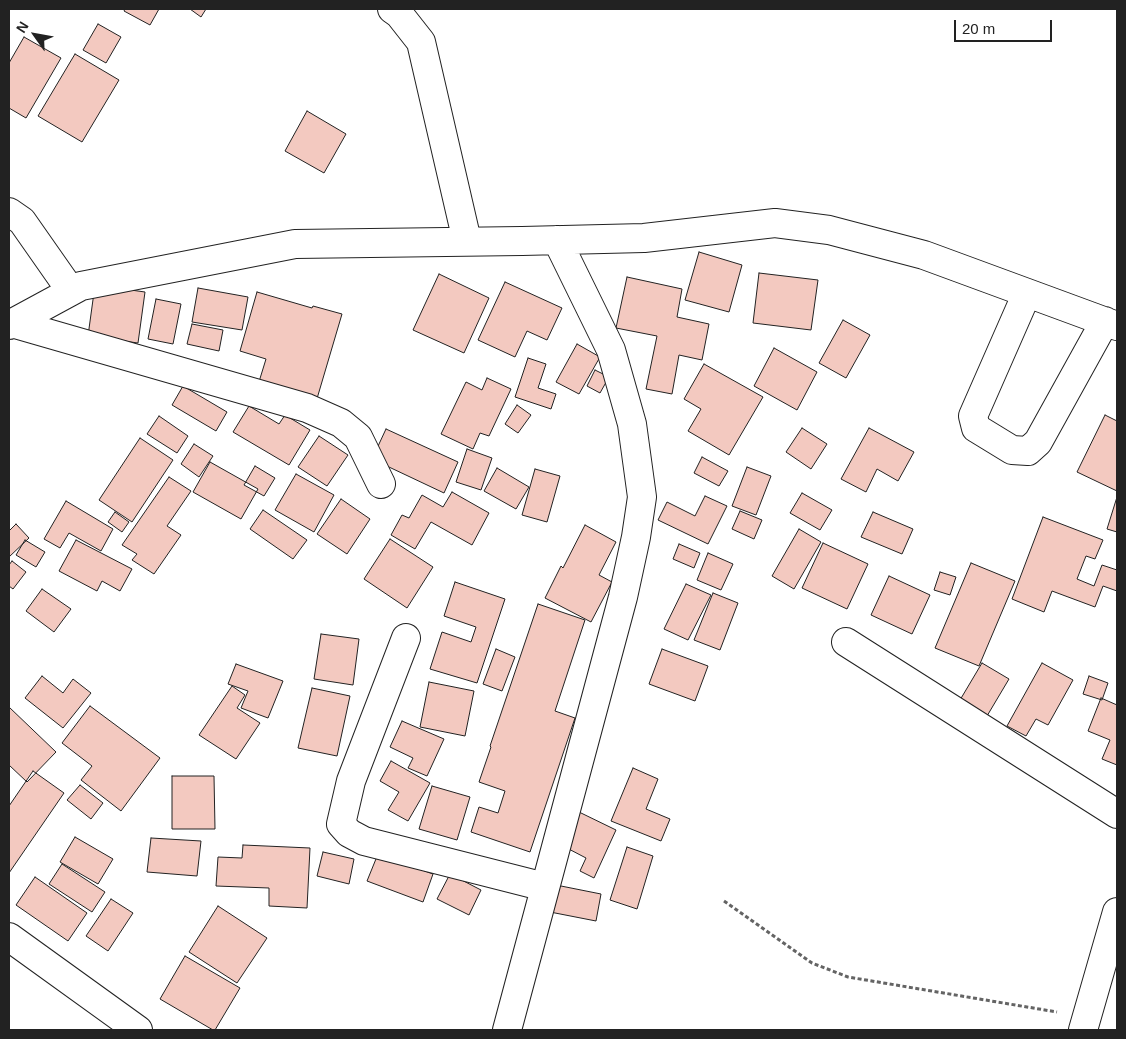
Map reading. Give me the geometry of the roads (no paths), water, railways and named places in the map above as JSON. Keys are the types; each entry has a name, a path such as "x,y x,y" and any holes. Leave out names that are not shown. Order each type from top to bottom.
{"street":[{"path":"392,9 399,14 421,42 468,242"},
{"path":"9,212 22,221 71,291"},
{"path":"10,324 81,286 295,244 644,238 775,223 829,230 924,255 1027,293 1111,324 1038,442 1028,451 1012,450 976,428 973,416 1027,293"},
{"path":"507,1030 623,597 636,537 642,497 632,424 611,350 557,240"},
{"path":"10,324 307,408 342,423 358,437 381,484"},
{"path":"406,638 351,782 341,824 349,833 364,841 545,887"},
{"path":"846,642 1117,814"},
{"path":"1085,1024 1117,912"},
{"path":"9,936 138,1030"}]}
